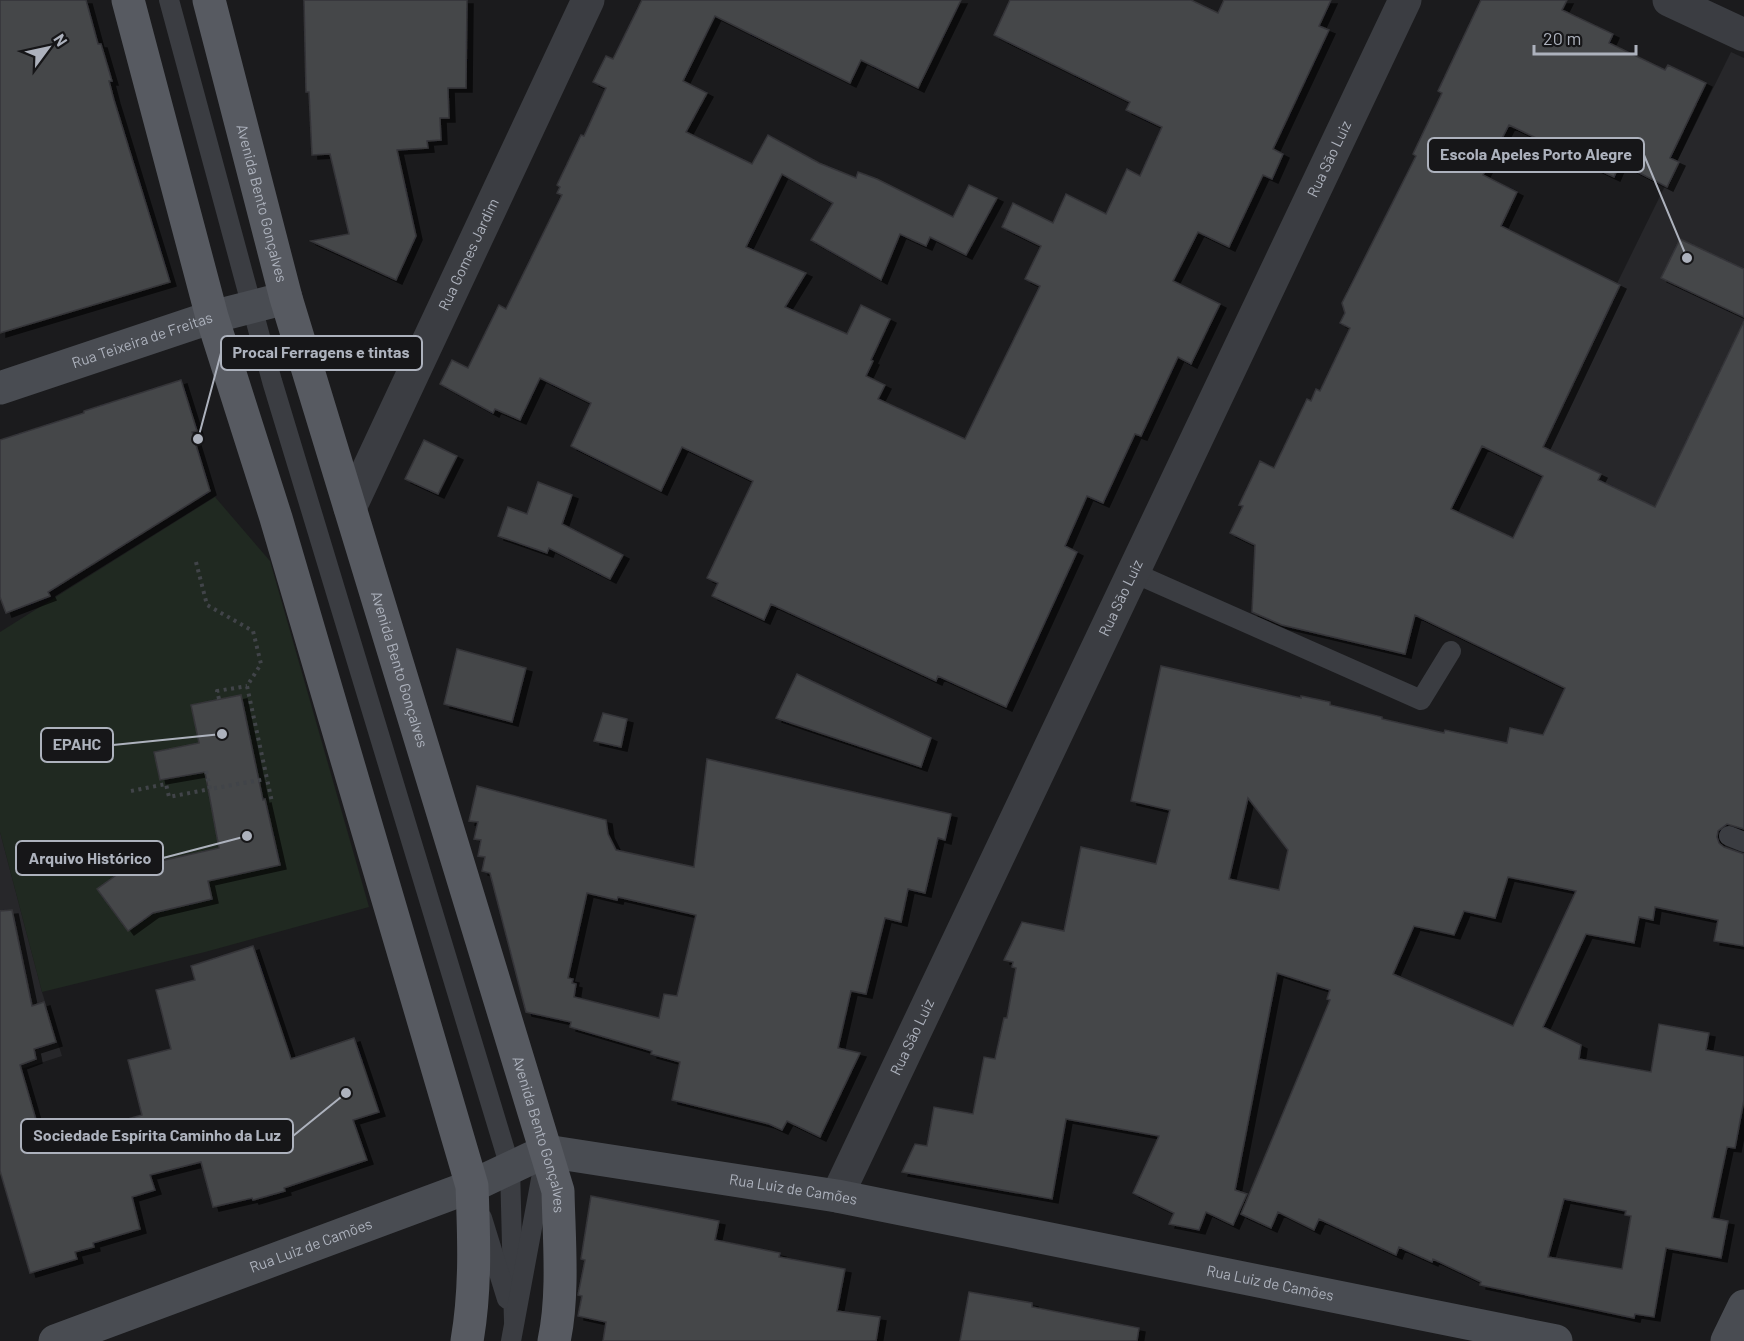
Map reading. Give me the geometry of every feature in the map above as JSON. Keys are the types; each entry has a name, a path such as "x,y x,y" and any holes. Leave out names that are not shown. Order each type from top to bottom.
{"main road":[{"path":"128,0 212,317 276,518 472,1186 475,1263 467,1341"},
{"name":"Avenida Bento Gonçalves","path":"209,0 286,298 558,1191 558,1292 557,1327 554,1341"}],"street":[{"name":"Rua Gomes Jardim","path":"350,508 588,0"},
{"name":"Rua São Luiz","path":"837,1196 1405,0"},
{"path":"1670,0 1744,35"},
{"name":"Rua Teixeira de Freitas","path":"0,388 212,317 286,298"},
{"name":"Rua Luiz de Camões","path":"55,1341 472,1186 546,1151 837,1196 1556,1341"},
{"path":"1727,1341 1744,1306"}],"lane":[{"path":"169,0 282,416 510,1167 512,1331"},
{"path":"1132,572 1421,700 1451,651"},
{"path":"512,1331 546,1151"},
{"path":"472,1186 512,1331"}],"path":[{"path":"196,561 207,605 253,631 261,664 247,686 272,802"},
{"path":"219,699 218,691 247,686"},
{"path":"206,771 210,789"},
{"path":"131,791 166,784 169,797 266,779"}],"shaded area":[{"path":"1731,52 1744,58 1744,558 1531,458"},
{"path":"215,497 270,561 369,907 205,952 42,992 0,832 0,632"},
{"path":"0,832 42,992 62,1056 0,1076"}],"building":[{"path":"0,0 86,0 98,44 101,44 112,81 109,81 114,100 170,282 0,333"},
{"path":"304,0 467,0 466,88 448,88 449,118 440,118 441,140 427,141 428,148 397,150 416,236 396,280 311,241 349,234 330,154 312,155 309,92 306,92"},
{"path":"642,0 961,0 918,88 861,60 850,83 715,16 683,81 707,93 686,132 752,164 768,135 819,163 856,178 858,172 877,179 953,217 969,185 997,198 966,255 930,237 926,246 900,234 881,280 811,240 833,203 782,174 746,247 806,273 785,307 847,334 861,305 890,319 866,376 885,385 878,399 965,439 1040,286 1025,279 1041,246 1002,227 1013,203 1053,223 1066,194 1106,214 1127,169 1140,176 1162,127 1126,110 1130,102 994,35 1010,0 1191,0 1218,13 1224,0 1331,0 1319,26 1329,30 1273,149 1283,154 1272,179 1263,175 1229,247 1198,232 1173,281 1220,304 1191,364 1178,357 1141,436 1135,434 1103,503 1087,496 1065,546 1077,552 1006,707 938,676 936,681 771,604 764,620 712,596 718,583 707,578 753,481 682,447 661,491 571,446 591,403 540,378 520,420 495,409 493,413 440,384 452,360 468,368 499,305 506,309 562,195 557,193 560,187 557,185 581,135 584,136 606,88 593,82 606,56 613,59"},
{"path":"1481,0 1567,0 1562,10 1613,34 1609,43 1665,70 1668,65 1706,83 1670,158 1679,162 1667,187 1620,163 1614,177 1509,125 1483,175 1517,192 1501,226 1620,285 1543,447 1601,474 1598,480 1655,507 1744,321 1744,829 1727,824 1718,831 1717,837 1719,843 1724,847 1744,854 1744,946 1714,941 1718,920 1655,907 1653,920 1639,917 1634,943 1586,934 1543,1027 1581,1045 1579,1059 1651,1072 1659,1024 1709,1033 1706,1050 1744,1057 1744,1100 1735,1148 1727,1147 1712,1218 1728,1221 1721,1258 1666,1248 1654,1317 1635,1314 1634,1318 1480,1285 1481,1282 1433,1259 1432,1262 1399,1247 1396,1255 1319,1219 1314,1230 1278,1212 1271,1228 1241,1214 1330,1000 1327,999 1330,990 1277,973 1235,1190 1247,1194 1233,1225 1206,1212 1199,1230 1169,1224 1174,1213 1133,1193 1159,1136 1066,1119 1052,1199 902,1172 915,1144 927,1146 934,1107 973,1114 984,1057 995,1059 1004,1018 1007,1018 1016,968 1012,967 1013,962 1004,960 1022,922 1064,931 1081,847 1156,864 1170,810 1131,801 1161,666 1301,698 1301,696 1330,702 1330,705 1444,733 1445,730 1507,743 1510,728 1543,735 1565,688 1415,615 1405,654 1282,625 1252,612 1255,545 1230,533 1243,506 1239,505 1260,461 1274,468 1307,399 1311,401 1316,389 1320,391 1350,328 1340,323 1345,313 1342,303 1416,156 1413,154 1442,93 1438,91","holes":["1482,446 1543,476 1513,538 1451,509","1248,798 1288,850 1279,890 1229,879","1508,877 1576,891 1513,1026 1393,974 1414,926 1454,935 1464,911 1495,918","1564,1199 1626,1211 1625,1215 1631,1216 1622,1269 1548,1257"]},
{"path":"1680,239 1744,269 1744,317 1661,278"},
{"path":"181,380 197,431 192,432 210,491 48,592 50,596 6,613 0,597 0,440"},
{"path":"424,440 457,456 438,494 405,479"},
{"path":"538,482 572,495 562,524 623,555 610,579 549,548 547,553 498,536 508,507 527,514"},
{"path":"457,649 526,668 512,722 444,704"},
{"path":"797,674 931,738 921,767 776,718"},
{"path":"241,695 263,800 265,799 280,865 208,881 212,899 153,913 128,931 97,889 136,861 139,866 219,848 205,772 160,780 154,752 199,743 191,705"},
{"path":"603,713 627,719 621,747 594,741"},
{"path":"707,759 951,814 945,840 938,838 925,893 908,889 901,922 885,918 866,994 851,991 838,1048 860,1053 820,1137 787,1121 782,1130 769,1124 672,1100 680,1062 651,1054 652,1051 570,1027 571,1022 526,1012 490,873 482,871 485,857 478,856 481,840 474,839 478,822 469,821 477,786 606,820 608,834 616,850 694,867","holes":["587,893 617,900 618,897 696,915 677,996 664,994 659,1018 574,997 576,984 572,983 573,979 568,978"]},
{"path":"12,910 32,1006 44,1002 56,1042 34,1049 36,1059 20,1065 39,1130 56,1124 60,1137 142,1115 128,1060 171,1049 156,990 195,980 191,966 253,946 291,1059 354,1038 379,1112 353,1120 367,1160 284,1188 285,1191 253,1200 252,1198 213,1207 201,1162 150,1175 155,1190 132,1197 140,1229 93,1243 94,1247 75,1252 77,1259 30,1273 0,1171 0,911"},
{"path":"591,1196 719,1221 715,1240 780,1253 779,1257 845,1269 837,1311 880,1317 876,1341 603,1341 606,1322 578,1316 582,1296 578,1295 585,1260 581,1259"},
{"path":"969,1292 1032,1303 1032,1307 1139,1328 1137,1341 960,1341"}],"place":[{"name":"Escola Apeles Porto Alegre","path":"1687,258"},
{"name":"Procal Ferragens e tintas","path":"198,439"},
{"name":"EPAHC","path":"222,734"},
{"name":"Arquivo Histórico","path":"247,836"},
{"name":"Sociedade Espírita Caminho da Luz","path":"346,1093"}]}
